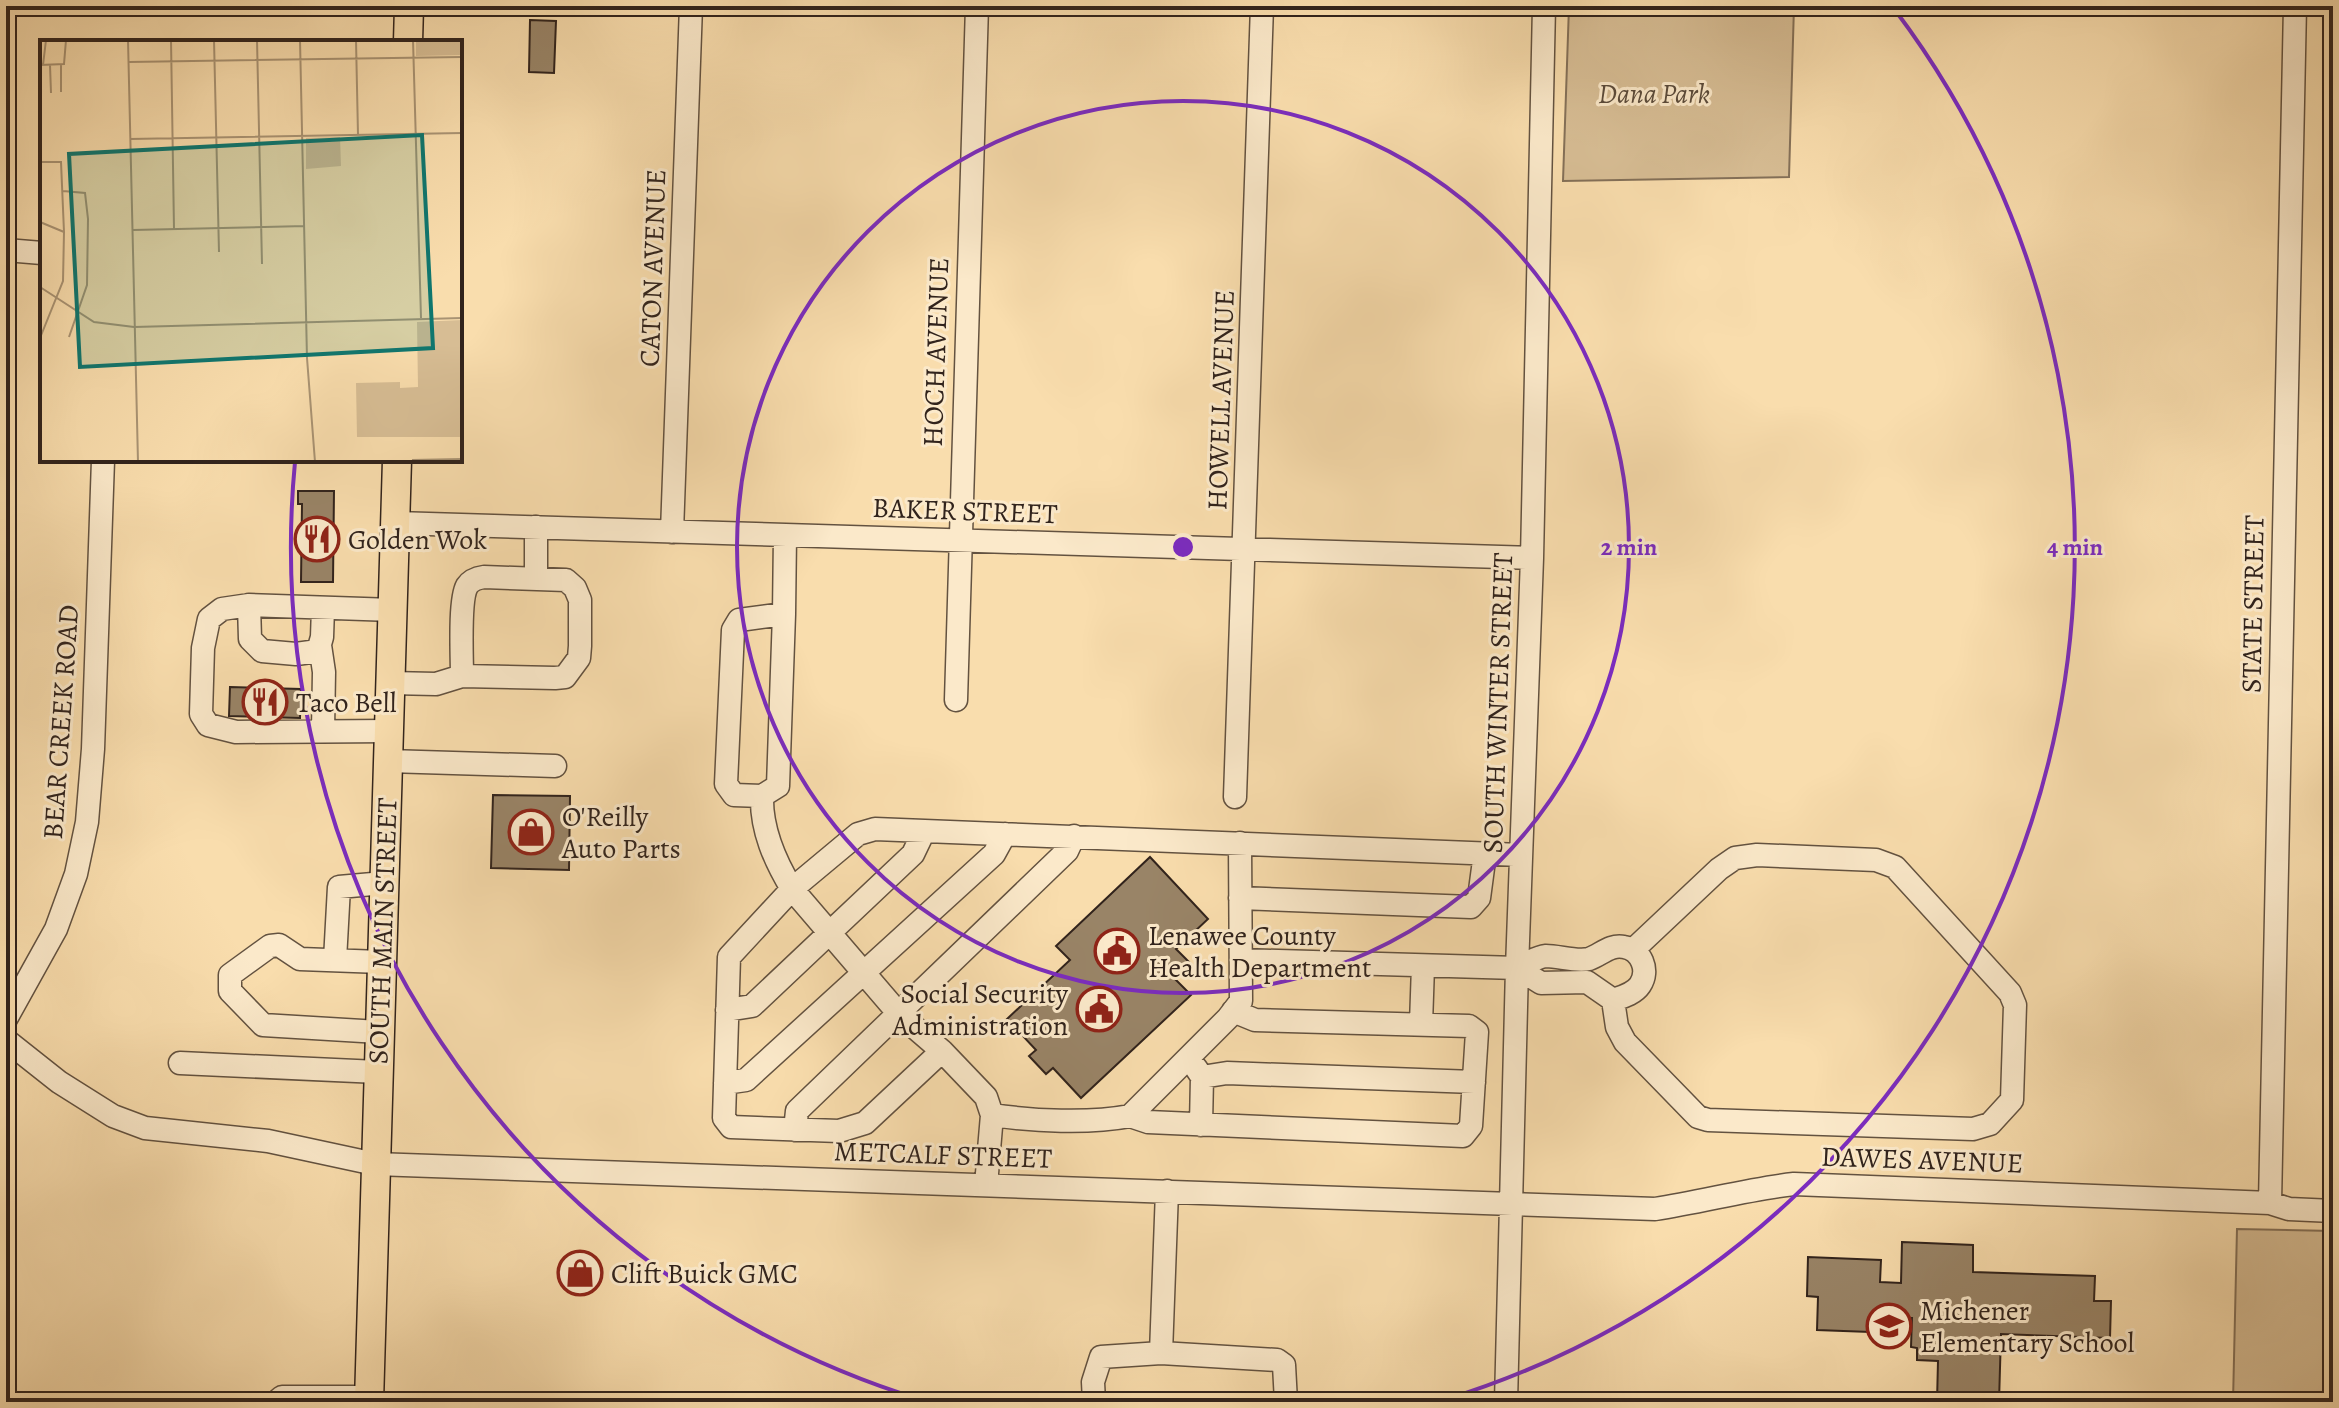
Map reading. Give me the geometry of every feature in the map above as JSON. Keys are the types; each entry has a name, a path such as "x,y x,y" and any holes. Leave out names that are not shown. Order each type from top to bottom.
{"main road":[{"path":"408,40 409,6"},
{"name":"SOUTH MAIN STREET","path":"369,1400 397,462"}],"street":[{"name":"CATON AVENUE","path":"672,532 691,6"},
{"name":"HOCH AVENUE","path":"956,700 977,6"},
{"name":"HOWELL AVENUE","path":"1235,797 1262,6"},
{"name":"SOUTH WINTER STREET","path":"1506,1402 1532,558 1544,6"},
{"name":"STATE STREET","path":"2270,1203 2295,6"},
{"path":"6,250 40,253"},
{"name":"BEAR CREEK ROAD","path":"6,1019 56,929 76,874 87,822 93,749 103,462"},
{"name":"BAKER STREET","path":"396,523 1532,558"},
{"path":"536,527 536,579"},
{"path":"784,614 739,620 733,630 726,784 734,795 762,796 778,786 784,614 785,535"},
{"path":"390,683 436,684 462,676 565,677 579,658 580,600 575,588 566,580 475,579 468,585 464,598 462,676"},
{"path":"389,731 236,732 208,725 201,714 203,648 209,619 222,609 249,605 393,610"},
{"path":"249,605 250,639 262,651 296,654 318,651 323,608"},
{"path":"320,645 324,672 323,730"},
{"path":"388,761 555,766"},
{"path":"762,796 761,811 769,843 792,889 899,1014 942,1051 986,1097 992,1115 986,1185"},
{"path":"942,1051 865,1123 839,1131 731,1127 724,1118 729,957 792,889 858,834 875,829 1521,855"},
{"path":"727,1010 752,1006 913,854 924,831"},
{"path":"725,1083 746,1080 994,854 1005,834"},
{"path":"795,1130 797,1111 1067,851 1074,836"},
{"path":"1130,1116 1241,1001 1240,843"},
{"path":"1240,898 1471,907 1479,898 1485,853"},
{"path":"1517,968 1541,983 1587,982 1613,1000 1617,1027 1625,1042 1698,1117 1708,1120 1973,1129 1990,1124 2012,1100 2015,1005 2010,993 1895,867 1876,860 1757,855 1735,858 1719,869 1633,950"},
{"path":"335,960 339,887 384,883"},
{"path":"379,1032 263,1025 230,991 230,975 270,946 279,945 300,959 381,962"},
{"path":"1241,960 1517,968 1542,956 1589,959 1603,950 1621,946 1633,950 1643,960 1644,971 1640,985 1626,996 1613,1000"},
{"path":"1587,982 1589,959"},
{"path":"1421,1024 1423,966"},
{"path":"992,1115 1108,1120 1130,1116 1148,1122 1463,1136 1471,1126 1477,1032 1469,1026 1255,1020 1233,1011"},
{"name":"METCALF STREET","path":"6,1040 59,1082 99,1108 145,1128 268,1141 375,1164 1510,1203"},
{"path":"1190,1056 1202,1077 1201,1125"},
{"path":"180,1063 378,1072"},
{"path":"1202,1077 1227,1073 1474,1082"},
{"name":"DAWES AVENUE","path":"1510,1203 1655,1209 1794,1184 2270,1203 2289,1209 2333,1211"},
{"path":"1161,1353 1167,1191"},
{"path":"1094,1402 1093,1382 1101,1357 1161,1353 1277,1360 1284,1365 1286,1402"},
{"path":"276,1402 282,1397 369,1400"}],"green space":[{"name":"Dana Park","path":"1569,6 1794,6 1789,177 1563,181"},
{"path":"2237,1229 2333,1231 2333,1402 2233,1402"}],"building":[{"path":"530,20 556,21 554,73 529,72"},
{"path":"298,491 334,491 333,582 301,582 302,504 298,504"},
{"name":"Taco Bell","path":"230,687 301,689 300,718 229,716"},
{"name":"O'Reilly Auto Parts","path":"493,795 570,796 569,870 491,868"},
{"path":"1150,857 1208,919 1176,949 1191,964 1175,979 1191,995 1081,1098 1053,1068 1046,1074 1029,1056 1036,1050 1007,1019 1070,960 1056,946"},
{"path":"1902,1242 1973,1245 1973,1272 2095,1276 2094,1301 2111,1301 2110,1338 2001,1334 1999,1402 1937,1402 1938,1361 1917,1360 1917,1348 1911,1347 1912,1318 1898,1318 1897,1333 1817,1330 1818,1297 1807,1296 1808,1257 1881,1260 1880,1282 1901,1283"}],"place":[{"name":"Golden Wok","path":"317,539"},
{"name":"Taco Bell","path":"265,702"},
{"name":"O'Reilly Auto Parts","path":"531,832"},
{"name":"Lenawee County Health Department","path":"1117,951"},
{"name":"Social Security Administration","path":"1099,1009"},
{"name":"Clift Buick GMC","path":"580,1273"},
{"name":"Michener Elementary School","path":"1889,1326"}]}
